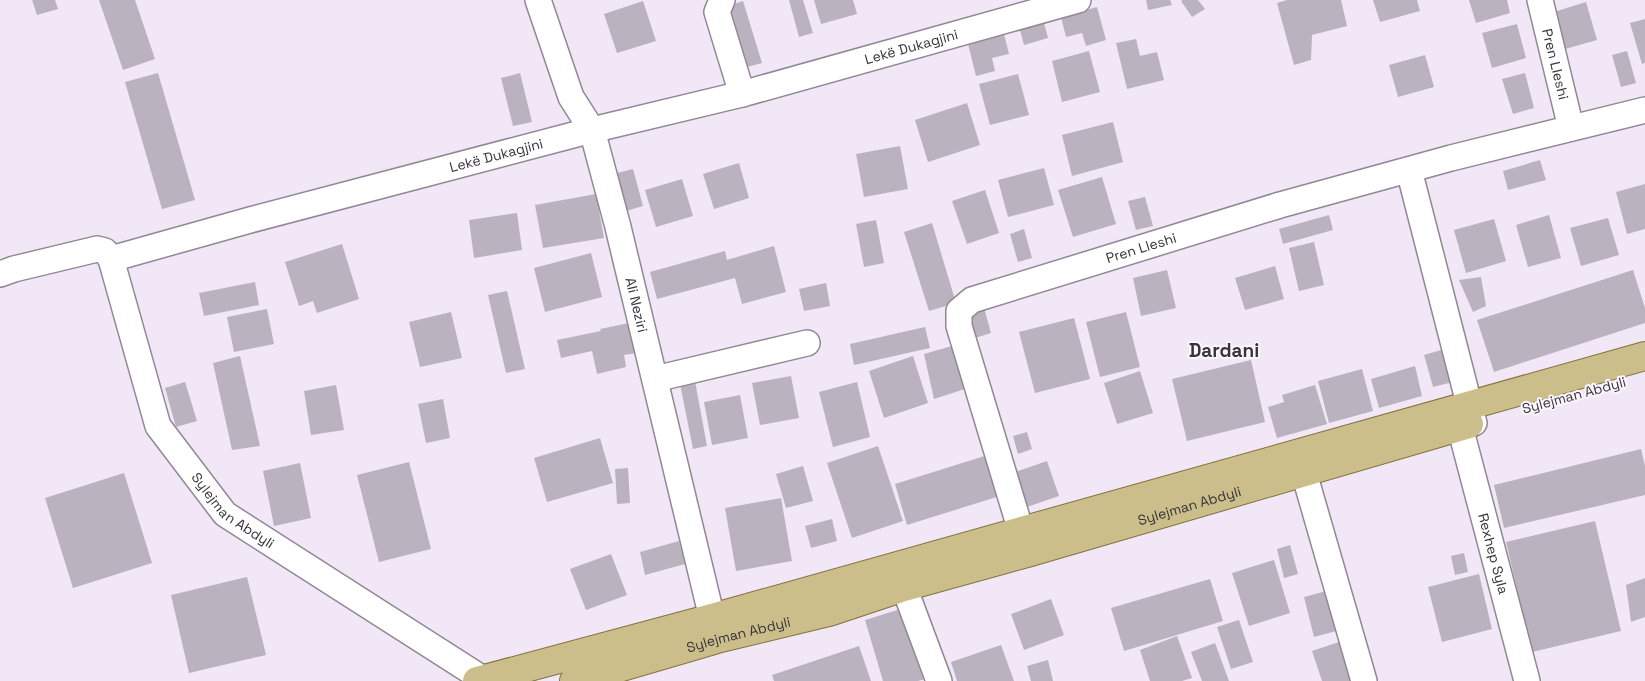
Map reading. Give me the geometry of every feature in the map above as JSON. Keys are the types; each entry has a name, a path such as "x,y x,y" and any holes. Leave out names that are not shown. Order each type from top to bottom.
{"main road":[{"path":"482,680 712,618 1024,542 1468,418 1645,356"},
{"name":"Sylejman Abdyli","path":"574,681 717,639 829,612 904,587 1024,542 1304,473 1468,418 1645,376"}],"street":[{"name":"Ali Neziri","path":"538,0 571,97 592,130 618,227 712,618"},
{"path":"722,0 717,12 742,94"},
{"name":"Lekë Dukagjini","path":"104,254 250,220 592,130 742,94 1078,0"},
{"name":"Pren Lleshi","path":"1540,0 1571,128"},
{"name":"Pren Lleshi","path":"1024,542 959,326 960,311 972,300 1280,205 1645,110"},
{"path":"1409,170 1468,418"},
{"path":"0,274 14,269 104,254"},
{"name":"Sylejman Abdyli","path":"104,254 158,426 225,514 482,680"},
{"path":"655,379 807,343"},
{"name":"Rexhep Syla","path":"1468,418 1527,681"},
{"path":"1304,473 1364,681"},
{"path":"904,587 939,681"}],"building":[{"path":"32,0 55,0 58,9 37,15"},
{"path":"99,0 135,0 155,59 123,70"},
{"path":"789,0 803,0 813,33 799,37"},
{"path":"814,0 853,0 857,14 821,24"},
{"path":"1146,0 1170,0 1172,5 1148,10"},
{"path":"1198,0 1205,9 1192,17 1181,1"},
{"path":"1287,0 1341,0 1347,26 1312,35 1311,60 1294,65 1277,3"},
{"path":"1373,0 1417,0 1420,11 1380,22"},
{"path":"1469,0 1507,0 1510,13 1476,23"},
{"path":"643,1 656,41 617,53 604,14"},
{"path":"743,1 762,63 747,67 728,6"},
{"path":"1586,2 1597,40 1565,49 1554,12"},
{"path":"1097,7 1106,40 1086,46 1082,33 1066,37 1061,17"},
{"path":"1043,19 1048,38 1024,45 1019,26"},
{"path":"1645,19 1645,63 1642,64 1630,23"},
{"path":"1517,24 1526,58 1492,68 1482,33"},
{"path":"1004,34 1009,54 992,58 995,71 976,76 968,44"},
{"path":"1136,39 1140,56 1157,52 1164,80 1127,89 1116,43"},
{"path":"1089,51 1100,92 1062,102 1052,61"},
{"path":"1627,51 1636,83 1621,87 1612,55"},
{"path":"1425,55 1434,87 1398,97 1389,65"},
{"path":"158,73 195,200 162,209 125,82"},
{"path":"520,73 532,122 513,126 501,78"},
{"path":"1525,73 1534,108 1513,114 1502,79"},
{"path":"1018,74 1029,115 990,125 979,84"},
{"path":"967,103 980,145 928,162 915,120"},
{"path":"1113,122 1123,162 1072,176 1062,135"},
{"path":"900,146 908,189 864,197 856,154"},
{"path":"1540,160 1546,180 1508,190 1503,171"},
{"path":"739,163 749,198 714,209 703,174"},
{"path":"1044,168 1054,205 1008,217 998,180"},
{"path":"633,169 643,206 623,212 613,174"},
{"path":"1102,177 1116,224 1073,237 1058,190"},
{"path":"682,179 693,216 656,227 645,190"},
{"path":"1645,184 1645,229 1627,234 1616,192"},
{"path":"985,190 999,233 967,244 952,201"},
{"path":"596,194 604,238 543,248 535,205"},
{"path":"1145,197 1153,226 1136,230 1128,201"},
{"path":"517,213 522,250 474,258 469,220"},
{"path":"1329,215 1333,230 1283,244 1279,229"},
{"path":"1549,215 1561,258 1528,267 1516,225"},
{"path":"1608,218 1619,255 1581,266 1570,228"},
{"path":"1494,219 1506,261 1466,273 1454,230"},
{"path":"876,220 884,263 864,267 856,224"},
{"path":"932,223 956,303 929,311 904,232"},
{"path":"1024,229 1032,258 1018,262 1010,234"},
{"path":"1314,242 1324,285 1299,291 1289,248"},
{"path":"342,244 359,299 317,313 313,301 299,306 285,262"},
{"path":"774,246 786,292 742,304 735,278 657,299 650,272 725,251 727,260"},
{"path":"591,253 602,297 545,312 534,268"},
{"path":"1275,266 1284,299 1245,310 1235,278"},
{"path":"1167,270 1176,308 1141,316 1133,278"},
{"path":"1633,270 1645,308 1645,323 1494,372 1477,320"},
{"path":"1481,277 1486,306 1473,312 1459,280"},
{"path":"255,282 259,305 204,316 199,293"},
{"path":"826,283 830,306 804,311 799,289"},
{"path":"507,291 525,369 506,373 488,295"},
{"path":"983,304 991,333 975,338 966,309"},
{"path":"267,309 274,344 234,352 227,317"},
{"path":"451,312 462,358 420,367 409,322"},
{"path":"1126,312 1140,367 1100,377 1086,322"},
{"path":"1074,318 1090,379 1035,393 1019,332"},
{"path":"629,323 636,353 624,355 626,367 597,374 592,351 561,358 557,340"},
{"path":"925,327 930,348 854,365 850,344"},
{"path":"959,344 971,387 934,399 924,354"},
{"path":"1448,348 1457,381 1433,387 1424,355"},
{"path":"240,356 260,446 232,450 213,363"},
{"path":"913,356 928,403 884,418 869,371"},
{"path":"1251,360 1265,422 1187,441 1172,379"},
{"path":"1415,366 1422,396 1379,408 1371,379"},
{"path":"1362,369 1373,411 1329,423 1318,381"},
{"path":"1140,371 1153,413 1117,424 1104,383"},
{"path":"791,376 799,418 760,425 752,383"},
{"path":"695,381 707,446 693,449 680,384"},
{"path":"185,382 197,421 176,427 165,388"},
{"path":"857,382 870,437 833,447 819,392"},
{"path":"336,385 344,430 311,435 304,391"},
{"path":"1315,385 1327,424 1277,438 1268,407 1284,402 1282,395"},
{"path":"740,395 748,438 712,445 704,402"},
{"path":"443,399 450,438 426,443 418,404"},
{"path":"1027,432 1032,449 1018,454 1013,436"},
{"path":"600,438 613,483 547,502 534,458"},
{"path":"878,446 903,521 852,538 827,463"},
{"path":"1641,449 1645,466 1645,495 1504,528 1494,485"},
{"path":"991,454 1003,495 907,525 895,484"},
{"path":"1047,461 1059,496 1027,507 1015,472"},
{"path":"409,462 431,549 379,562 357,475"},
{"path":"300,463 311,518 274,526 263,471"},
{"path":"803,466 813,501 786,508 776,474"},
{"path":"628,468 630,503 617,504 615,469"},
{"path":"124,473 152,563 73,588 45,498"},
{"path":"781,498 792,561 736,571 725,508"},
{"path":"832,519 837,541 811,548 805,526"},
{"path":"1595,521 1621,631 1532,652 1506,542"},
{"path":"679,541 685,564 645,575 640,552"},
{"path":"1290,545 1298,574 1284,578 1277,549"},
{"path":"1464,553 1468,572 1455,575 1451,556"},
{"path":"611,554 627,595 586,610 570,569"},
{"path":"1274,560 1290,613 1249,626 1232,573"},
{"path":"1479,574 1492,629 1442,642 1428,587"},
{"path":"247,577 266,655 189,673 171,595"},
{"path":"1645,578 1645,617 1631,622 1626,585"},
{"path":"1210,579 1223,621 1124,651 1111,608"},
{"path":"1330,590 1340,630 1314,637 1304,597"},
{"path":"1051,599 1064,635 1024,650 1011,614"},
{"path":"904,608 925,679 918,681 883,681 865,620"},
{"path":"1239,620 1253,662 1231,669 1217,627"},
{"path":"1177,636 1192,678 1182,681 1150,681 1140,650"},
{"path":"1342,641 1355,681 1322,681 1312,651"},
{"path":"1215,643 1229,681 1202,681 1191,652"},
{"path":"1001,645 1014,681 957,681 951,662"},
{"path":"859,646 871,681 774,681 772,675"},
{"path":"1048,660 1053,681 1031,681 1027,666"}],"district":[{"name":"Dardani","path":"1224,350"}]}
